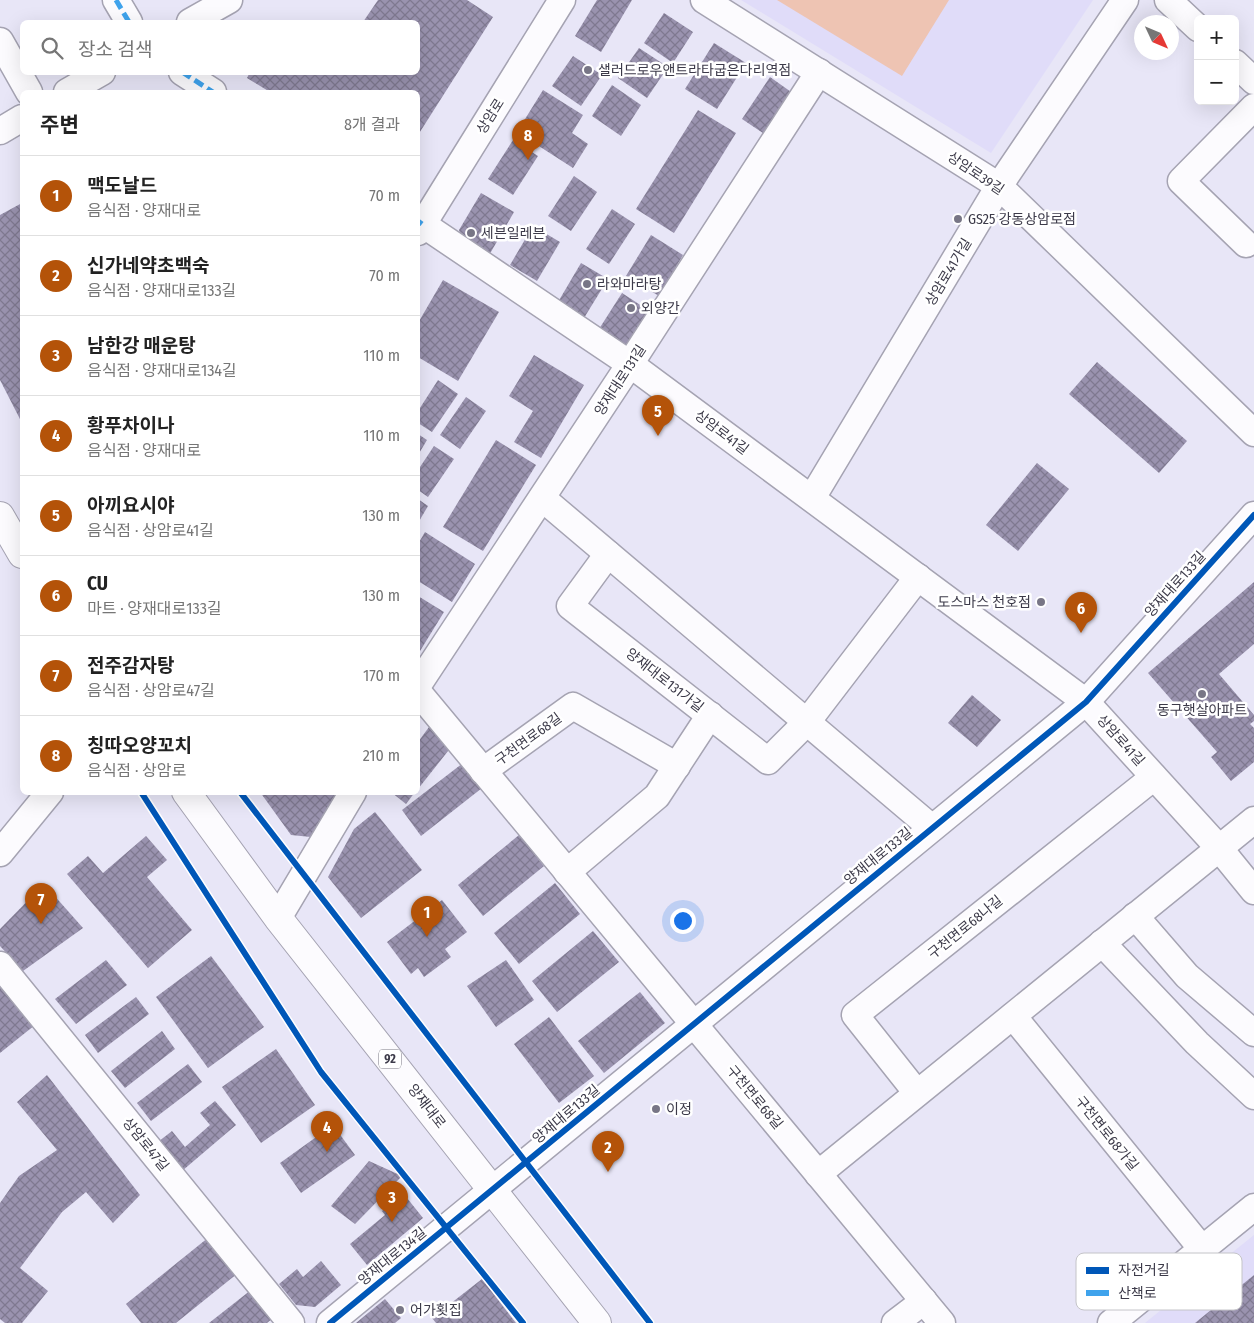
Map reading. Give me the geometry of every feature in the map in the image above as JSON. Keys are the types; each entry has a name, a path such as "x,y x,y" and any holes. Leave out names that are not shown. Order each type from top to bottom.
{"main road":[{"path":"0,516 20,551"},
{"name":"양재대로","path":"188,795 278,918 598,1323"}],"street":[{"path":"116,0 128,20"},
{"path":"194,20 229,0"},
{"name":"상암로","path":"420,224 562,0"},
{"name":"상암로39길","path":"704,0 999,186 1254,433"},
{"name":"상암로41가길","path":"812,498 999,186 1125,0"},
{"path":"1168,0 1194,24"},
{"path":"0,41 27,90"},
{"path":"1239,67 1254,81"},
{"name":"양재대로131길","path":"420,682 630,364 819,72"},
{"path":"70,90 97,75"},
{"path":"187,75 211,90"},
{"path":"1246,244 1181,181 1254,107"},
{"path":"0,131 20,119"},
{"name":"상암로41길","path":"420,227 630,364 1086,702 1219,848 1254,892"},
{"path":"542,498 932,828"},
{"name":"양재대로133길","path":"493,1190 1086,702 1254,515"},
{"name":"양재대로131가길","path":"608,554 570,606 768,761 807,722"},
{"path":"807,722 918,577"},
{"name":"구천면로68길","path":"420,694 942,1323"},
{"name":"구천면로68길","path":"484,771 573,706 677,766"},
{"path":"567,872 657,796 710,715"},
{"name":"구천면로68나길","path":"917,1094 854,1015 1154,777"},
{"path":"0,853 48,795"},
{"path":"278,918 351,795"},
{"path":"818,1174 1254,820"},
{"path":"1135,916 1187,976 1254,1033"},
{"path":"1102,943 1197,1042 1254,1096"},
{"name":"상암로47길","path":"0,965 292,1323"},
{"name":"구천면로68가길","path":"1013,1016 1202,1249"},
{"name":"양재대로134길","path":"330,1323 493,1190"},
{"path":"1197,1253 1254,1207"},
{"path":"895,1323 924,1301"},
{"path":"1111,1323 1127,1310"}],"shaded area":[{"path":"741,0 1093,0 991,153"},
{"path":"777,0 949,0 902,76"},
{"path":"1254,1235 1254,1323 1145,1323 1161,1310 1242,1310 1242,1253 1232,1253"}],"building":[{"path":"378,0 467,0 493,17 420,132 420,90 267,90 247,78 248,75 420,75 420,20 364,20"},
{"path":"597,0 632,0 601,52 575,36"},
{"path":"664,13 693,32 673,63 644,43"},
{"path":"714,43 746,63 717,109 685,89"},
{"path":"639,48 668,67 647,98 618,78"},
{"path":"573,56 602,75 581,106 552,86"},
{"path":"770,77 794,94 766,135 742,119"},
{"path":"612,85 641,105 621,136 592,116"},
{"path":"543,90 583,115 572,133 588,144 573,168 517,132"},
{"path":"698,110 736,133 674,233 636,209"},
{"path":"513,140 538,156 513,195 488,179"},
{"path":"574,176 597,192 571,231 548,216"},
{"path":"481,193 514,212 488,257 463,242 459,230"},
{"path":"20,204 20,419 0,380 0,215"},
{"path":"612,209 635,224 609,264 586,249"},
{"path":"533,226 560,242 537,281 510,265"},
{"path":"651,235 683,255 659,296 626,276"},
{"path":"581,263 608,279 584,318 558,302"},
{"path":"443,280 499,312 458,381 420,358 420,320"},
{"path":"622,293 651,312 628,348 599,329"},
{"path":"534,355 584,385 541,458 514,442 533,411 509,396"},
{"path":"1097,362 1187,441 1159,473 1069,394"},
{"path":"438,380 458,394 432,432 420,424 420,408"},
{"path":"466,397 486,411 460,449 440,435"},
{"path":"420,435 427,440 420,452"},
{"path":"496,440 536,465 483,551 443,527"},
{"path":"434,446 454,459 428,497 420,491 420,467"},
{"path":"1037,463 1069,489 1018,551 986,525"},
{"path":"420,500 428,506 420,520"},
{"path":"425,532 475,564 452,602 420,582 420,541"},
{"name":"동구햇살아파트","path":"1254,582 1254,644 1219,674 1254,715 1254,721 1250,724 1254,728 1254,762 1231,781 1211,757 1217,752 1148,673"},
{"path":"420,597 444,612 420,651"},
{"path":"972,695 1001,720 977,747 948,723"},
{"path":"429,727 452,746 420,786 420,739"},
{"path":"463,763 482,788 421,836 402,810"},
{"path":"262,795 337,795 311,837 291,835"},
{"path":"395,795 413,795 406,804"},
{"path":"375,812 422,870 361,918 328,877 354,829"},
{"path":"519,835 544,866 483,916 458,885"},
{"path":"146,836 167,860 147,877 192,930 148,968 67,874 88,856 103,873"},
{"path":"555,883 580,914 519,964 494,933"},
{"path":"44,884 83,928 23,971 0,946 0,929"},
{"path":"442,900 467,932 445,949 451,957 424,977 418,968 411,974 387,942"},
{"path":"593,931 619,962 557,1012 532,981"},
{"path":"211,956 264,1027 208,1068 156,997"},
{"path":"106,960 127,985 76,1024 55,999"},
{"path":"506,960 534,1000 496,1027 467,986"},
{"path":"0,984 35,1025 0,1053"},
{"path":"640,992 665,1023 604,1073 578,1041"},
{"path":"136,997 149,1014 98,1053 85,1035"},
{"path":"549,1017 594,1076 559,1103 514,1044"},
{"path":"162,1031 175,1049 125,1088 111,1071"},
{"path":"276,1049 315,1105 261,1143 222,1087"},
{"path":"188,1064 202,1082 151,1121 137,1103"},
{"path":"47,1075 140,1195 113,1223 86,1192 62,1212 20,1268 48,1291 22,1323 5,1323 0,1319 0,1203 19,1176 57,1150 17,1102"},
{"path":"215,1101 236,1125 182,1171 158,1142 172,1131 185,1147 210,1125 200,1113"},
{"path":"333,1125 355,1155 301,1193 280,1163"},
{"path":"369,1161 402,1176 355,1224 331,1206"},
{"path":"403,1193 423,1218 367,1265 350,1244 385,1215 382,1211"},
{"path":"209,1237 238,1273 176,1323 141,1323 126,1304"},
{"path":"321,1261 341,1285 315,1307 296,1305 279,1284 297,1269 303,1277"},
{"path":"1254,1275 1254,1323 1195,1323 1211,1310 1242,1310 1242,1285"},
{"path":"482,1279 516,1323 436,1323 432,1318"},
{"path":"251,1290 273,1318 267,1323 209,1323"},
{"path":"385,1299 401,1318 395,1323 356,1323"}],"marked path":[{"path":"116,0 128,20"},
{"path":"187,75 210,90"}],"cycle path":[{"path":"330,1323 1086,702 1254,515"},
{"path":"143,795 321,1072 523,1323"},
{"path":"242,795 650,1323"}],"place":[{"name":"샐러드로우앤트라타굽은다리역점","path":"588,70"},
{"name":"칭따오양꼬치","path":"528,160"},
{"name":"GS25 강동상암로점","path":"958,219"},
{"name":"세븐일레븐","path":"471,233"},
{"name":"라와마라탕","path":"587,284"},
{"name":"외양간","path":"631,308"},
{"name":"아끼요시야","path":"658,436"},
{"name":"도스마스 천호점","path":"1041,602"},
{"name":"CU","path":"1081,633"},
{"name":"동구햇살아파트","path":"1202,694"},
{"name":"전주감자탕","path":"41,924"},
{"name":"맥도날드","path":"427,937"},
{"name":"이정","path":"656,1109"},
{"name":"황푸차이나","path":"327,1152"},
{"name":"신가네약초백숙","path":"608,1172"},
{"name":"남한강 매운탕","path":"392,1222"},
{"name":"어가횟집","path":"400,1310"}]}
